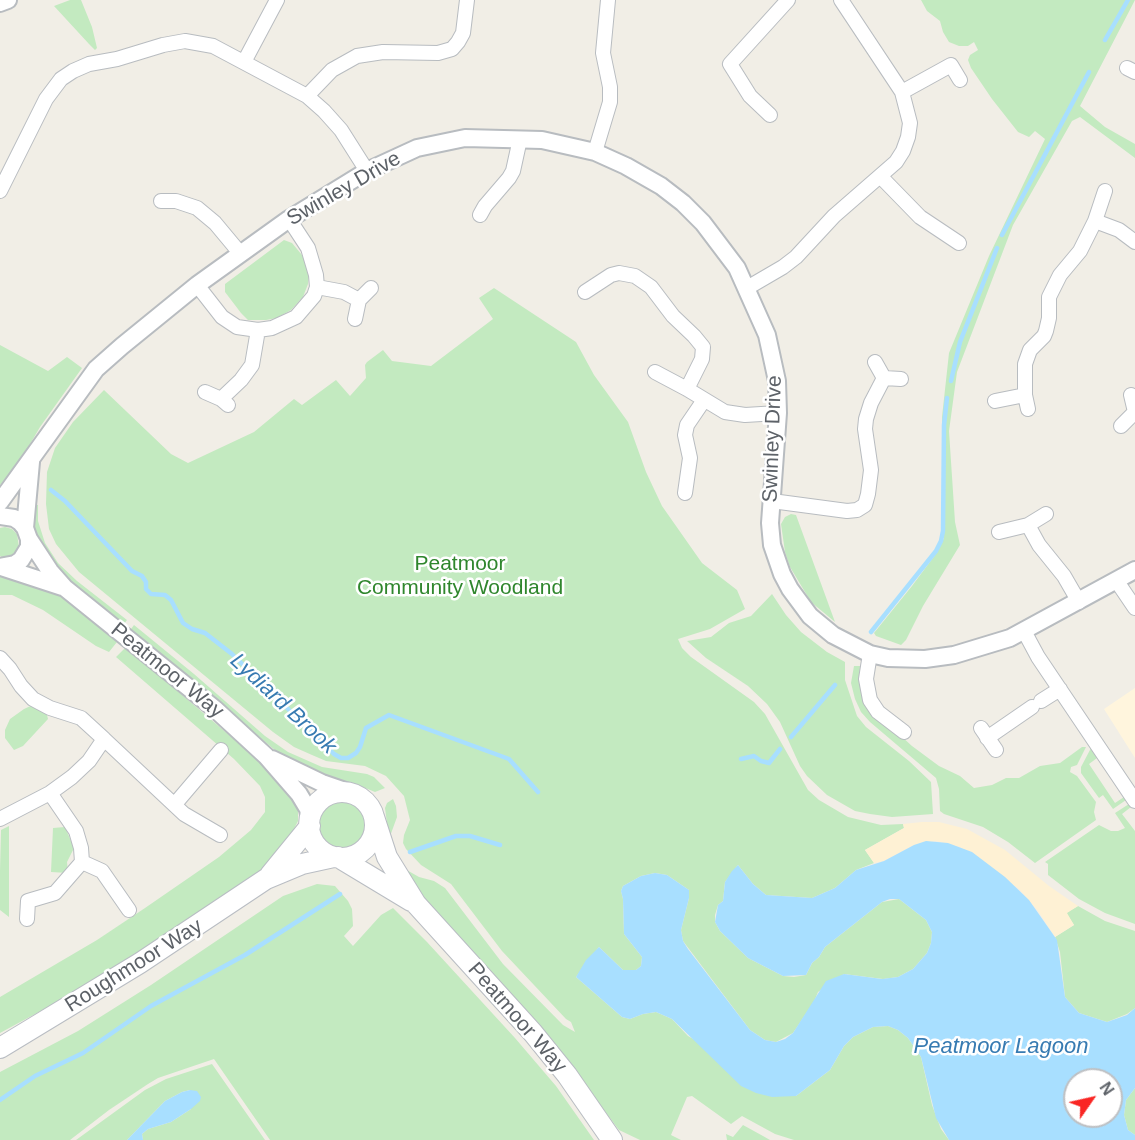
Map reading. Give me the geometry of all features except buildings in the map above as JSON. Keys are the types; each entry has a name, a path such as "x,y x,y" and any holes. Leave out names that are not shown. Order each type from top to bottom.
{"main road":[{"path":"338,792 351,793 368,804 374,817 373,837 365,848 354,856 336,857 321,850 317,845 310,823 315,807 325,797 338,792"},
{"name":"Peatmoor Way","path":"374,817 386,856 416,904 533,1033 567,1075 613,1139"},
{"name":"Roughmoor Way","path":"266,879 310,823"},
{"name":"Roughmoor Way","path":"0,1048 140,963 266,879 302,864 336,857"},
{"name":"Peatmoor Way","path":"336,857 416,904"}],"street":[{"path":"0,3 8,0"},
{"path":"244,62 276,0"},
{"path":"307,96 332,69 357,56 382,52 438,53 452,49 463,33 467,0"},
{"path":"595,152 610,102 610,87 603,53 608,0"},
{"path":"730,64 788,0"},
{"path":"747,288 796,257 834,216 896,162 908,137 910,123 902,92 841,0"},
{"path":"0,190 46,99 61,80 73,70 185,41 213,46 307,96 341,130 367,171"},
{"path":"716,61 730,64 750,96 770,115"},
{"path":"902,92 951,65 960,80"},
{"name":"Swinley Drive","path":"0,502 96,369 197,285 290,219 367,171 417,148 465,138 542,140 595,152 645,176 683,203 703,223 725,251 747,288 767,335 774,362 778,413 770,523 771,539 782,574 790,589 818,623 843,642 870,654 902,659 947,657 994,644 1024,631 1135,570"},
{"path":"480,215 513,171 520,139"},
{"path":"881,177 921,217 959,243"},
{"path":"994,401 1027,402 1025,364 1030,350 1044,336 1047,328 1052,289 1060,275 1080,251 1095,221 1105,191"},
{"path":"160,201 176,201 197,208 215,223 240,253"},
{"path":"197,285 216,311 237,327 258,330 279,326 296,317 310,303 317,287 313,261 302,237 290,219"},
{"path":"1095,221 1119,230 1135,242"},
{"path":"585,292 611,275 620,273 635,276 651,287 673,316 704,347 702,358 687,388"},
{"path":"317,287 344,292 359,300"},
{"path":"355,320 359,300 371,288"},
{"path":"206,392 224,402 252,365 258,330"},
{"path":"875,362 884,378"},
{"path":"655,372 687,388 720,410 736,415 778,413"},
{"path":"884,378 901,379"},
{"path":"772,501 847,511 857,510 865,505 871,470 865,429 866,419 871,403 884,378"},
{"path":"1121,426 1135,412 1131,395"},
{"path":"686,493 690,458 686,429 689,420 704,400"},
{"path":"0,567 7,567 21,560 28,547 31,461"},
{"path":"999,532 1028,525 1046,514"},
{"path":"0,516 14,518 27,534"},
{"path":"1028,525 1039,544 1064,576 1079,602"},
{"name":"Peatmoor Way","path":"27,534 50,571 65,588 215,709 266,756 299,794 308,809 310,823"},
{"name":"Peatmoor Way","path":"0,567 65,588"},
{"path":"1116,580 1135,608"},
{"path":"1024,631 1038,657 1135,801"},
{"path":"870,654 866,680 870,700 878,712 904,732"},
{"path":"0,658 33,699 50,708 81,718 190,818 220,835"},
{"path":"996,750 984,733 1060,689"},
{"path":"0,819 50,793 80,770 95,754 104,739"},
{"path":"175,804 221,750"},
{"name":"Peatmoor Way","path":"266,756 322,783 351,793"},
{"path":"27,919 28,895 55,893 82,862 76,831 50,793"},
{"path":"82,862 102,871 129,910"}],"shaded area":[{"path":"1135,688 1135,758 1104,709"}],"green space":[{"path":"70,0 81,0 92,27 97,48 95,50 54,6"},
{"path":"921,0 1135,0 1080,106 1105,127 1135,144 1135,158 1080,117 1072,121 1013,225 957,372 949,431 955,522 960,545 901,645 876,636 874,633 935,555 944,538 942,417 949,353 989,256 1045,139 1035,131 1029,137 1018,132 971,68 968,60 970,55 978,50 974,42 968,46 959,46 949,42 940,21 927,11"},
{"path":"284,240 292,243 302,255 309,273 303,297 291,310 277,318 248,320 225,292 225,284"},
{"name":"Peatmoor Community Woodland","path":"494,288 576,342 594,375 628,422 646,472 662,506 702,563 737,590 745,609 710,629 678,639 682,648 691,657 754,702 765,714 808,790 819,800 848,817 881,825 903,824 904,828 865,850 874,863 856,870 835,888 812,898 766,895 753,884 738,865 725,882 723,901 718,905 715,915 715,922 720,931 748,958 783,976 794,977 806,975 825,947 882,902 899,899 926,920 932,932 927,953 913,969 898,977 883,979 844,974 818,992 793,1033 776,1042 765,1040 750,1030 683,941 681,930 689,890 667,875 655,873 641,876 623,886 621,891 624,934 642,957 641,966 636,970 623,970 599,947 576,977 622,1017 630,1019 656,1012 672,1019 688,1036 796,1096 830,1070 844,1046 853,1037 873,1027 888,1026 898,1030 908,1038 921,1057 932,1105 941,1129 949,1140 794,1140 775,1134 742,1116 731,1124 692,1096 687,1097 671,1135 681,1140 640,1140 619,1130 573,1069 414,890 405,869 445,888 503,964 563,1025 575,1032 571,1022 502,951 451,884 421,865 406,849 403,843 404,835 410,820 404,796 386,776 365,766 326,761 294,747 79,572 56,544 49,529 46,504 47,472 55,448 73,422 104,390 171,454 188,463 254,432 294,399 302,405 336,380 350,396 366,378 365,365 367,362 383,350 392,361 431,366 493,319 479,298"},
{"path":"0,345 48,371 67,357 82,368 40,427 19,463 0,485"},
{"path":"34,505 38,505 38,521 45,543 58,563 127,620 124,624 59,571 35,535"},
{"path":"791,514 796,515 835,622 811,602 790,567 785,552 781,524 785,517"},
{"path":"5,527 17,534 19,547 15,553 2,557 0,556 0,528"},
{"path":"0,574 42,584 74,605 117,642 109,652 96,646 43,610 12,595 0,595"},
{"path":"772,594 801,632 827,652 845,662 845,680 857,716 866,727 909,761 931,782 933,814 892,817 870,814 855,811 827,795 800,766 780,722 767,704 748,686 706,658 687,641 711,637 729,623 751,616"},
{"path":"134,625 265,736 288,752 322,767 367,774 374,777 385,788 375,792 353,783 340,781 320,774 276,751 131,629"},
{"path":"126,647 256,758 294,799 298,810 298,821 288,841 262,869 239,886 85,987 0,1033 0,997 97,940 219,857 251,830 265,812 265,797 260,786 234,759 116,657"},
{"path":"854,666 860,666 859,679 868,706 912,746 939,766 960,776 974,788 992,785 1006,778 1019,778 1040,766 1060,763 1082,747 1086,747 1077,765 1071,767 1070,772 1077,776 1096,802 1094,812 1096,820 1035,863 1008,842 983,827 944,814 940,811 936,778 861,712 851,683"},
{"path":"35,704 45,707 48,719 23,746 14,750 5,738 5,730 10,719"},
{"path":"1091,748 1097,758 1089,764 1115,803 1124,797 1126,800 1113,809 1103,795 1099,798 1081,773 1081,767"},
{"path":"393,799 397,817 389,839 385,808 387,803"},
{"path":"342,802 358,809 365,825 358,841 342,848 326,841 319,825 326,809"},
{"path":"1129,804 1131,807 1122,814 1135,831 1135,924 1105,913 1079,899 1048,875 1048,864 1045,862 1099,825 1111,831 1125,828 1115,813"},
{"path":"9,826 9,917 0,910 0,871 1,830"},
{"path":"65,827 74,848 67,862 68,873 51,872 53,828"},
{"path":"317,884 335,886 348,901 352,909 353,926 344,936 353,946 381,915 393,908 515,1038 556,1086 594,1140 270,1140 214,1059 158,1078 109,1110 70,1140 0,1140 0,1072 78,1031 283,896"},
{"path":"1078,906 1105,921 1135,931 1135,1008 1107,1022 1079,1013 1065,997 1060,952 1055,937 1074,925 1066,913"},
{"path":"212,1064 265,1140 143,1140 142,1134 148,1129 171,1122 191,1109 190,1090 165,1101 127,1140 76,1140 145,1090 166,1079"},
{"path":"1135,1088 1135,1135 1128,1130 1124,1115 1126,1100"},
{"path":"743,1125 770,1140 727,1140 726,1134 733,1137"}],"sand":[{"path":"939,822 967,829 1005,850 1078,906 1067,913 1074,925 1055,937 1038,911 1019,889 960,847 936,841 914,845 884,861 874,863 865,850 904,828 903,824"}],"water":[{"name":"Peatmoor Lagoon","path":"926,841 948,843 972,852 1005,877 1029,900 1057,940 1065,997 1079,1013 1107,1022 1127,1015 1135,1008 1135,1088 1126,1100 1124,1115 1128,1130 1135,1135 1135,1140 949,1140 936,1118 921,1057 908,1038 888,1026 873,1027 853,1037 844,1046 830,1070 796,1096 772,1097 756,1093 741,1086 672,1019 656,1012 630,1019 622,1017 576,977 586,960 599,947 623,970 636,970 641,966 642,957 624,934 621,891 623,886 641,876 655,873 667,875 689,890 681,930 683,941 688,949 750,1030 765,1040 776,1042 785,1039 793,1033 826,981 844,974 882,979 898,977 913,969 927,953 932,932 926,920 899,899 890,899 882,902 825,947 806,975 783,976 748,958 720,931 715,922 718,905 723,901 725,882 738,865 753,884 766,895 812,898 835,888 856,870 884,861"},
{"path":"190,1090 197,1091 201,1097 191,1109 171,1122 148,1129 142,1134 143,1140 127,1140 165,1101"}],"waterway":[{"path":"1105,40 1128,0"},
{"path":"1002,235 1089,72"},
{"path":"951,381 960,342 997,248"},
{"path":"871,632 936,551 941,541 944,425 947,398"},
{"name":"Lydiard Brook","path":"51,490 65,501 132,571 142,576 146,582 146,589 151,594 165,595 171,600 183,623 205,633 232,654 334,754 341,758 348,758 356,753 366,728 389,715 509,759 538,792"},
{"path":"791,737 835,685"},
{"path":"741,759 754,756 769,763 780,749"},
{"path":"410,852 456,836 470,836 500,845"},
{"path":"0,1100 35,1076 83,1053 151,1006 245,955 340,894"}]}
